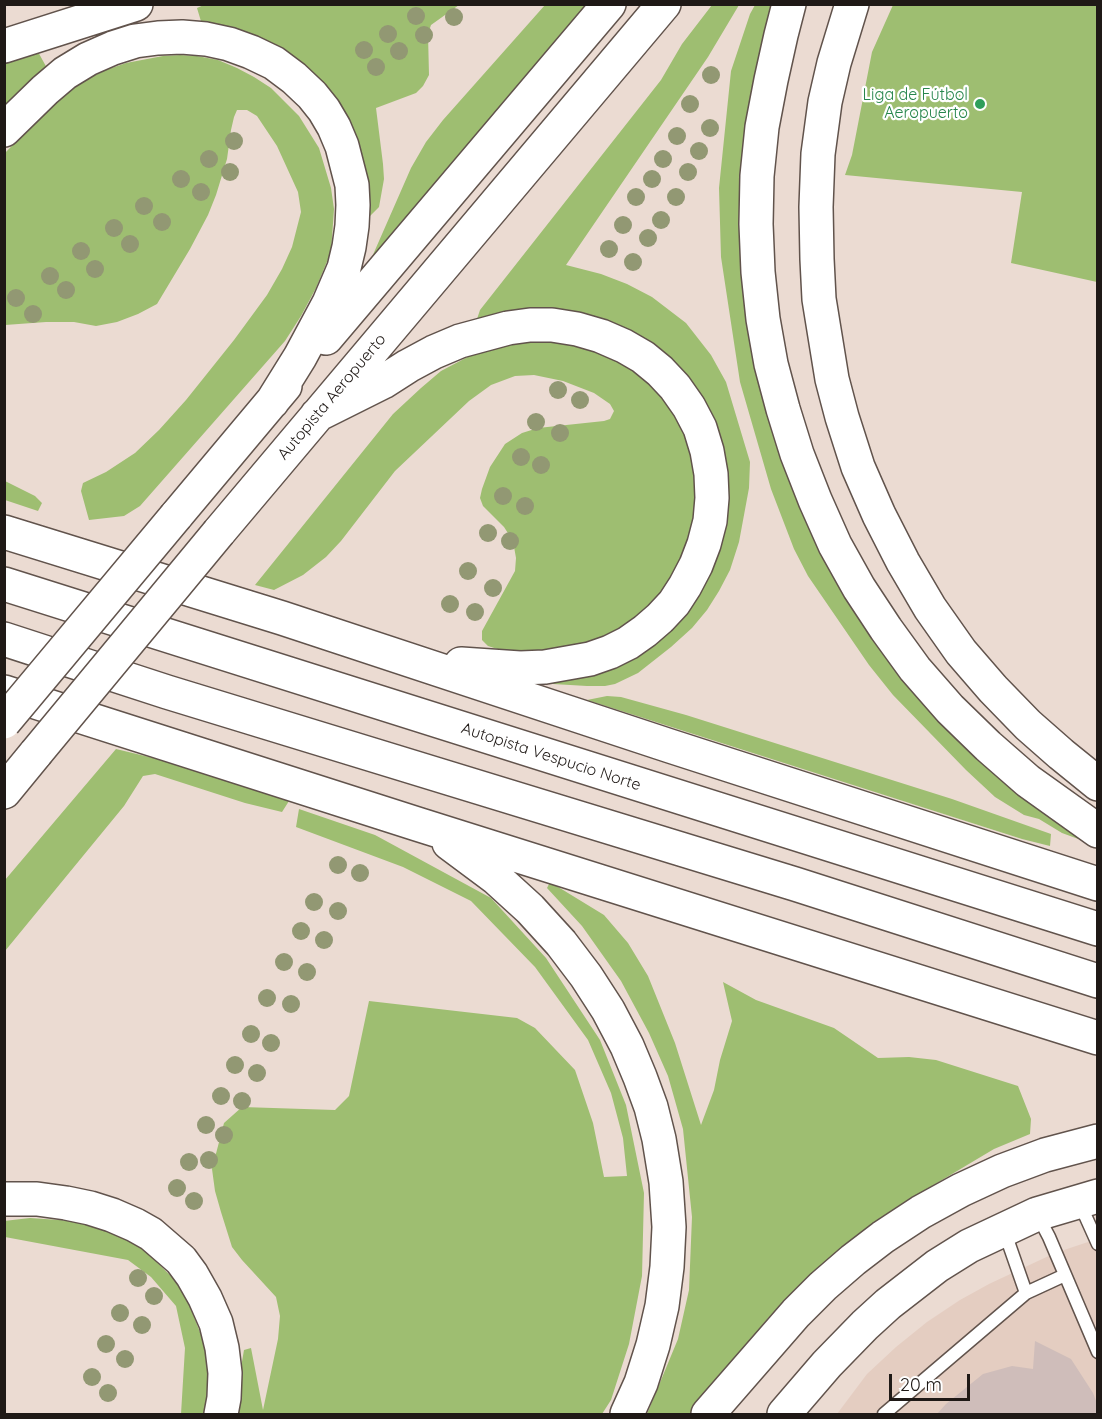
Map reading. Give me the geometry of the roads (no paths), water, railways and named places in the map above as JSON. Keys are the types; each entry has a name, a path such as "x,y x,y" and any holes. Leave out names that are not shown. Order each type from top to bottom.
{"main road":[{"path":"4,46 136,4"},
{"path":"4,722 609,4"},
{"name":"Autopista Aeropuerto","path":"4,792 316,415 664,4"},
{"path":"789,4 762,127 756,224 758,272 771,364 797,454 814,500 859,588 915,669 987,747 1028,781 1098,831"},
{"path":"852,4 825,102 818,154 816,207 819,299 832,379 842,417 858,467 879,515 930,608 961,652 993,689 1028,725 1098,784"},
{"path":"4,130 45,90 88,58 135,41 158,38 206,39 251,52 274,63 312,95 324,110 342,146 352,184 352,226 344,268 329,303 300,357 272,402"},
{"path":"316,415 460,341 508,328 552,325 601,336 643,357 675,387 689,406 699,428 707,451 711,474 710,521 704,544 696,566 674,603 645,631 610,652 590,659 546,667 495,667 403,658"},
{"path":"4,524 42,544"},
{"path":"4,532 282,618 1098,884"},
{"name":"Autopista Vespucio Norte","path":"4,584 1098,929"},
{"path":"4,639 167,692 795,884 1098,981"},
{"path":"4,692 1098,1038"},
{"path":"417,824 444,840 496,878 530,909 561,943 608,1010 627,1047 651,1107 666,1182 669,1227 668,1267 653,1345 627,1414"},
{"path":"708,1414 796,1313 838,1273 883,1237 921,1212 1002,1171 1045,1155 1098,1141"},
{"path":"784,1414 827,1364 865,1325 937,1266 1004,1228 1037,1214 1088,1198"},
{"path":"4,1199 37,1199 66,1203 112,1215 151,1234 181,1260 206,1298 216,1323 225,1373 221,1414"}],"lane":[{"path":"1088,1198 1098,1244"},
{"path":"1037,1214 1098,1352"},
{"path":"1004,1228 1026,1293"},
{"path":"885,1414 1026,1293 1065,1275"}],"place":[{"name":"Liga de Fútbol Aeropuerto","path":"980,104"}]}
